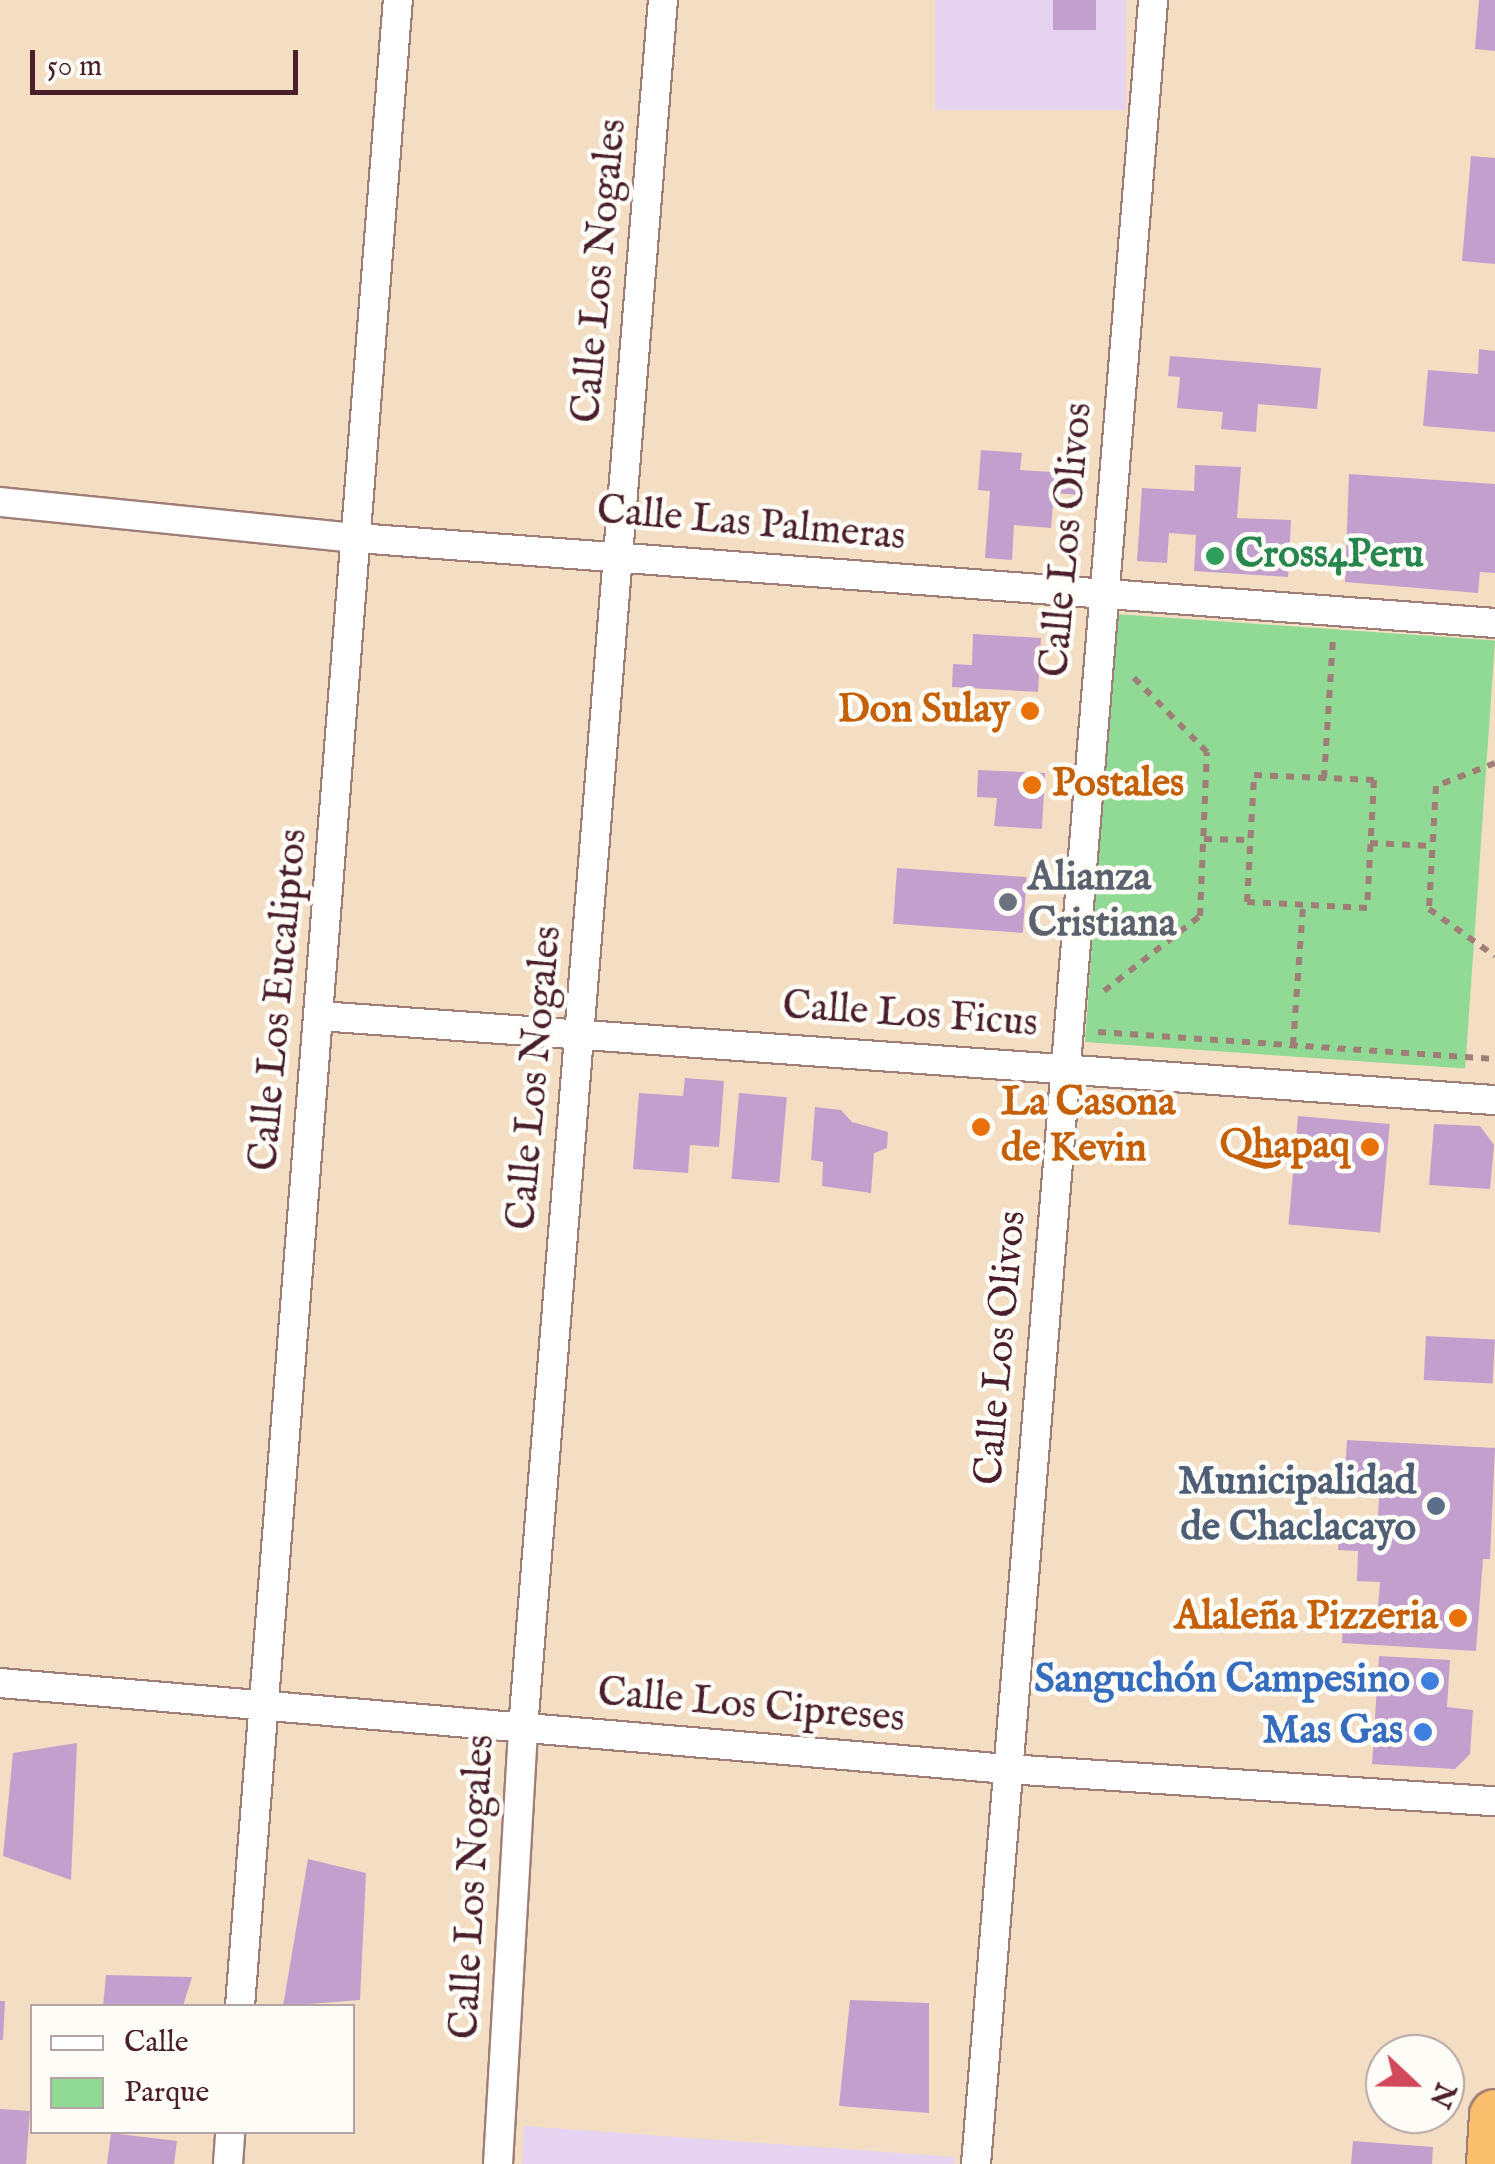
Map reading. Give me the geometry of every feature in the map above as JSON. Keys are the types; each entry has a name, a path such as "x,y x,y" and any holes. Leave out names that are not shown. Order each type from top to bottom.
{"highway":[{"path":"1492,2164 1495,2115"}],"street":[{"name":"Calle Los Eucaliptos","path":"240,2004 398,0"},
{"name":"Calle Los Nogales","path":"498,2164 523,1728 664,0"},
{"name":"Calle Los Olivos","path":"976,2164 1153,0"},
{"name":"Calle Las Palmeras","path":"0,502 357,538 618,554 1104,596 1495,623"},
{"name":"Calle Los Ficus","path":"320,1016 1495,1100"},
{"name":"Calle Los Cipreses","path":"0,1682 1008,1769 1495,1801"},
{"path":"228,2164 230,2134"}],"path":[{"path":"1324,778 1334,638"},
{"path":"1099,977 1098,996 1200,916 1208,752 1121,665 1120,684"},
{"path":"1495,764 1436,786 1429,909 1495,956"},
{"path":"1254,775 1374,780 1367,908 1247,902 1250,840 1254,775"},
{"path":"1204,839 1250,840"},
{"path":"1370,843 1433,846"},
{"path":"1292,1045 1302,905"},
{"path":"1096,1014 1095,1032 1495,1058"}],"shaded area":[{"path":"935,0 1126,0 1126,110 935,110"},
{"path":"524,2126 955,2157 954,2164 522,2164"}],"green space":[{"path":"1115,614 1495,641 1465,1069 1085,1042"}],"building":[{"path":"1053,0 1096,0 1096,30 1053,30"},
{"path":"1479,0 1495,0 1495,51 1475,49"},
{"path":"1471,156 1495,158 1495,264 1462,261"},
{"path":"1479,349 1495,351 1495,432 1423,426 1428,370 1478,374"},
{"path":"1170,356 1321,368 1317,409 1258,404 1256,432 1221,429 1223,412 1177,408 1180,377 1168,376"},
{"path":"981,450 1022,453 1020,470 1083,474 1081,495 1054,493 1051,528 1014,525 1012,560 985,558 990,491 978,490"},
{"path":"1195,465 1241,467 1237,518 1291,520 1288,577 1194,571 1196,535 1169,533 1167,563 1137,561 1142,488 1194,491"},
{"path":"1349,474 1495,484 1495,573 1480,572 1478,593 1345,582"},
{"path":"973,634 1041,638 1038,692 952,687 953,664 972,665"},
{"path":"978,770 1045,773 1042,829 994,826 997,798 977,797"},
{"path":"897,868 1027,877 1023,933 893,924"},
{"path":"685,1078 724,1081 719,1147 690,1145 688,1173 633,1169 639,1093 683,1096"},
{"path":"739,1093 787,1097 779,1183 732,1179"},
{"path":"815,1107 841,1110 852,1122 888,1132 887,1148 874,1153 871,1193 822,1186 823,1162 811,1160"},
{"path":"1298,1116 1390,1124 1380,1233 1289,1225"},
{"path":"1434,1124 1480,1126 1494,1145 1490,1189 1429,1185"},
{"path":"1426,1336 1495,1340 1493,1384 1424,1380"},
{"path":"1347,1440 1495,1448 1490,1559 1483,1559 1476,1651 1342,1643 1344,1605 1378,1607 1380,1582 1357,1581 1358,1551 1338,1550 1339,1525 1377,1528 1380,1486 1344,1483"},
{"name":"Mas Gas","path":"1379,1656 1450,1660 1447,1707 1473,1710 1470,1754 1455,1769 1372,1764"},
{"path":"77,1743 71,1880 3,1856 13,1753"},
{"path":"308,1859 366,1873 360,2000 283,2004"},
{"path":"106,1975 192,1977 184,2004 103,2004"},
{"path":"850,2000 929,2003 929,2113 839,2106"},
{"path":"0,2001 5,2001 3,2040 0,2040"},
{"path":"0,2109 30,2111 26,2164 0,2164"},
{"path":"111,2134 177,2141 174,2164 107,2164"},
{"path":"1353,2141 1433,2147 1432,2164 1351,2164"}],"place":[{"name":"Cross4Peru","path":"1215,556"},
{"name":"Don Sulay","path":"1030,711"},
{"name":"Postales","path":"1032,785"},
{"name":"Alianza Cristiana","path":"1008,902"},
{"name":"La Casona de Kevin","path":"981,1127"},
{"name":"Qhapaq","path":"1370,1147"},
{"name":"Municipalidad de Chaclacayo","path":"1436,1506"},
{"name":"Alaleña Pizzeria","path":"1458,1618"},
{"name":"Sanguchón Campesino","path":"1430,1681"},
{"name":"Mas Gas","path":"1423,1732"}]}
